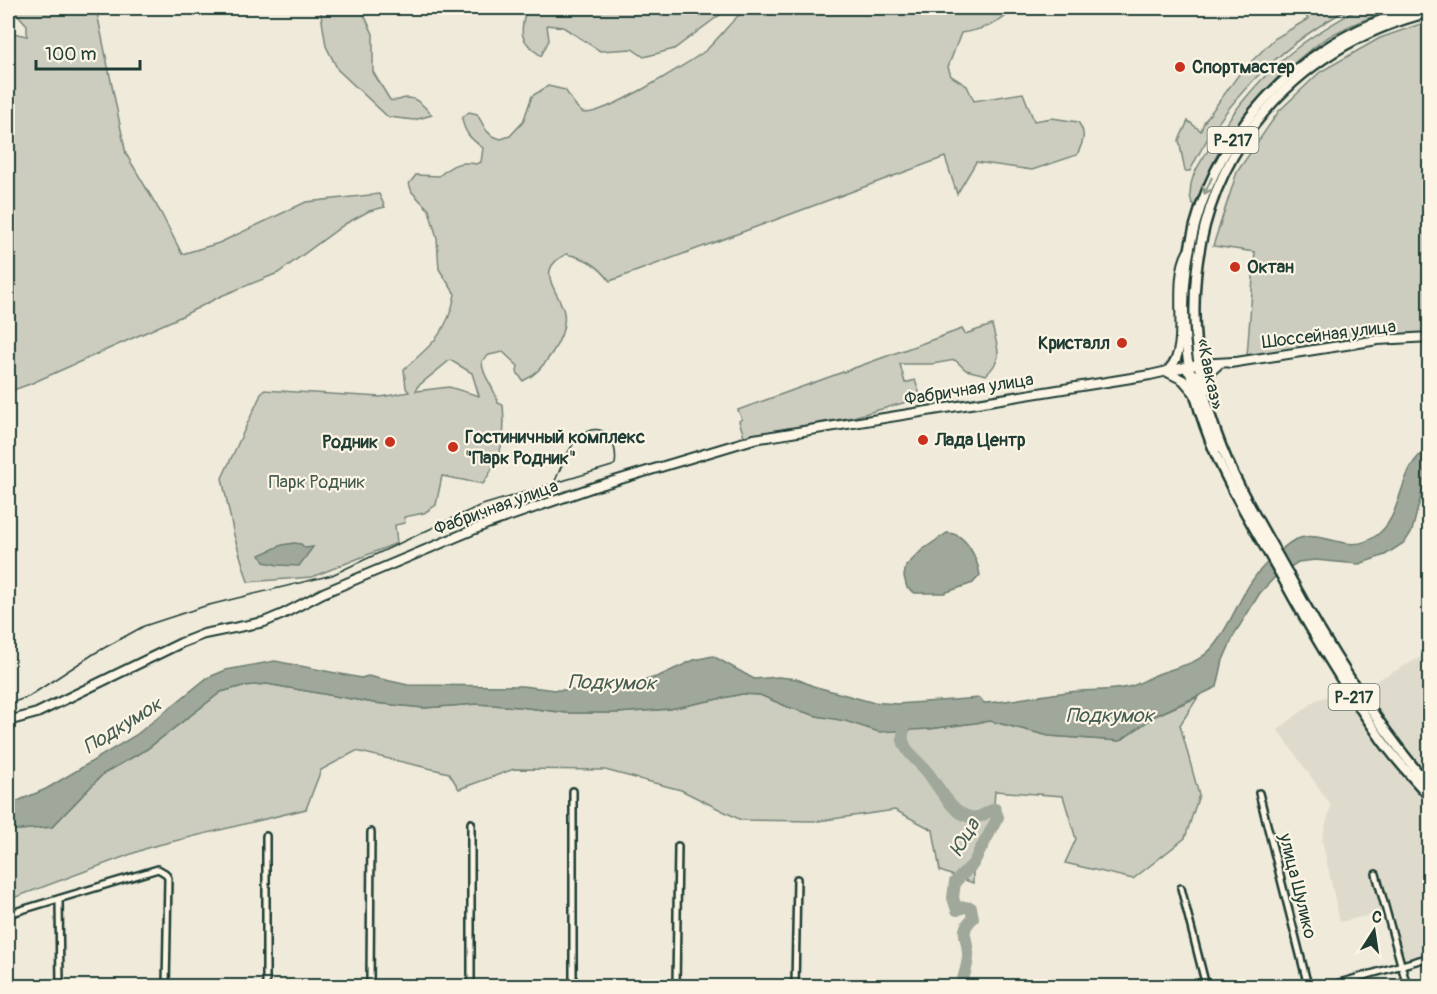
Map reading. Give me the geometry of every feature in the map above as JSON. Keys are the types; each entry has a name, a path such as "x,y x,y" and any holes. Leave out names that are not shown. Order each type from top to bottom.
{"main road":[{"name":"«Кавказ»","path":"1422,8 1397,13 1350,32 1307,59 1270,94 1236,135 1201,204 1188,252 1183,312 1213,447 1292,589 1378,735 1430,797"},
{"name":"«Кавказ»","path":"1194,367 1194,279 1203,236 1218,187 1243,139 1276,99 1313,65 1376,29 1430,12"},
{"path":"1188,252 1184,260 1180,283 1179,353 1168,371 1183,380 1201,396 1210,372 1218,364 1203,356 1195,343"},
{"name":"Шоссейная улица","path":"1155,374 1378,340 1430,337"},
{"path":"1194,367 1213,437 1223,458 1229,463"},
{"name":"Фабричная улица","path":"8,722 37,713 181,643 204,634 264,622 323,593 487,524 594,487 754,439 1155,374"},
{"name":"«Кавказ»","path":"1201,396 1229,463 1265,539"},
{"name":"«Кавказ»","path":"1292,589 1383,730 1430,787"}],"street":[{"path":"573,791 573,987"},
{"name":"улица Шулико","path":"1259,793 1308,987"},
{"path":"471,823 471,987"},
{"path":"370,987 371,832"},
{"path":"266,836 266,987"},
{"path":"676,987 678,846"},
{"path":"8,914 158,869 168,878 166,987"},
{"path":"1377,874 1407,987"},
{"path":"795,987 797,879"},
{"path":"1181,888 1206,987"},
{"path":"59,899 60,987"},
{"path":"1329,987 1430,957"}],"shaded area":[{"path":"1429,653 1429,962 1405,970 1390,910 1340,922 1322,840 1331,805 1278,730 1316,700 1368,685"}],"green space":[{"path":"12,8 96,8 126,154 182,254 219,243 306,202 379,194 385,207 369,211 345,224 278,273 221,296 180,317 8,392 8,32 27,36 27,25"},
{"path":"320,8 361,8 373,34 373,72 390,100 414,99 432,115 414,120 388,117 338,70 326,46"},
{"path":"526,8 729,8 674,49 644,57 632,49 600,51 563,27 547,25 549,40 541,56 524,40 522,30"},
{"name":"Парк Родник","path":"747,8 1011,8 997,22 961,33 948,67 951,76 967,86 974,101 1023,93 1034,121 1052,118 1078,122 1083,134 1081,146 1077,155 1032,170 976,162 957,194 945,157 610,281 591,263 566,254 554,262 550,270 551,281 563,308 564,322 558,342 546,362 523,381 517,372 518,366 503,352 489,355 482,361 484,372 498,403 503,405 504,417 501,446 495,464 483,484 442,476 436,505 424,513 404,517 405,523 395,525 397,543 312,577 248,582 234,535 222,478 263,390 381,397 409,392 406,388 404,369 437,337 448,318 455,294 439,269 437,238 429,210 412,192 409,184 416,175 439,176 457,164 481,162 483,148 464,128 462,118 469,112 477,114 492,136 501,139 510,136 523,122 532,96 548,86 565,90 582,112 605,108 643,89 705,51","holes":["450,360 472,373 479,396 449,387 416,391 417,387"]},
{"path":"1301,8 1314,8 1318,15 1332,8 1350,8 1301,39 1257,77 1220,121 1190,171 1185,171 1179,140 1188,121 1201,131 1204,122 1240,73 1230,65 1234,62 1243,70 1274,39 1308,19"},
{"path":"1360,8 1397,8 1359,22 1322,41 1280,76 1254,103 1232,132 1214,161 1195,205 1192,204 1190,188 1198,166 1250,92 1298,47 1320,31"},
{"path":"1429,21 1429,334 1394,334 1247,356 1255,252 1213,246 1237,172 1279,111 1320,72 1380,38"},
{"path":"992,325 998,357 986,375 966,370 955,360 932,364 900,364 905,383 915,380 921,398 853,417 744,436 739,421 742,419 738,410 962,329 965,334"},
{"path":"267,684 374,703 424,708 477,704 567,713 617,713 670,709 742,694 760,695 817,716 905,729 929,729 990,721 1049,736 1120,741 1155,716 1198,697 1180,725 1199,795 1185,838 1133,879 1065,863 1076,839 1063,796 995,791 993,817 973,852 973,883 940,871 933,830 895,810 818,821 741,820 681,790 605,770 514,769 459,789 449,773 356,751 321,770 306,809 150,847 8,900 8,831 52,827 103,774 147,749 221,692 243,686"}],"water":[{"name":"Подкумок","path":"1429,448 1429,478 1422,492 1412,531 1405,542 1385,555 1359,564 1315,560 1298,562 1275,577 1260,593 1235,633 1223,660 1217,687 1155,716 1120,741 1049,736 990,721 929,729 879,732 788,707 760,695 742,694 670,709 617,713 567,713 477,704 424,708 374,703 267,684 243,686 221,692 147,749 103,774 52,827 8,831 8,805 46,789 136,735 207,678 226,670 275,661 408,685 615,690 659,676 694,660 713,656 754,679 778,677 797,679 813,686 871,702 897,704 980,698 984,703 1132,686 1196,660 1210,650 1224,631 1256,575 1291,542 1314,537 1355,544 1377,535 1392,515 1411,466"},
{"path":"947,533 960,537 970,548 980,575 973,583 944,593 915,593 907,588 904,576 906,566 922,550"},
{"path":"301,544 305,548 313,547 299,566 264,562 260,555 282,545"}],"waterway":[{"name":"Юца","path":"911,714 903,734 905,745 946,799 964,815 981,816 995,809 998,817 973,864 955,882 953,898 957,910 964,907 971,908 973,918 965,931 968,957 961,986"}],"tram line":[{"path":"8,704 28,697 95,653 144,626 205,606 332,575 479,506 612,466 615,464 616,455 607,434 595,430 588,431 580,437 568,452 554,483"}],"place":[{"name":"Спортмастер","path":"1180,67"},
{"name":"Октан","path":"1235,267"},
{"name":"Кристалл","path":"1122,343"},
{"name":"Лада Центр","path":"923,440"},
{"name":"Родник","path":"390,442"},
{"name":"Гостиничный комплекс \"Парк Родник\"","path":"453,447"}]}
